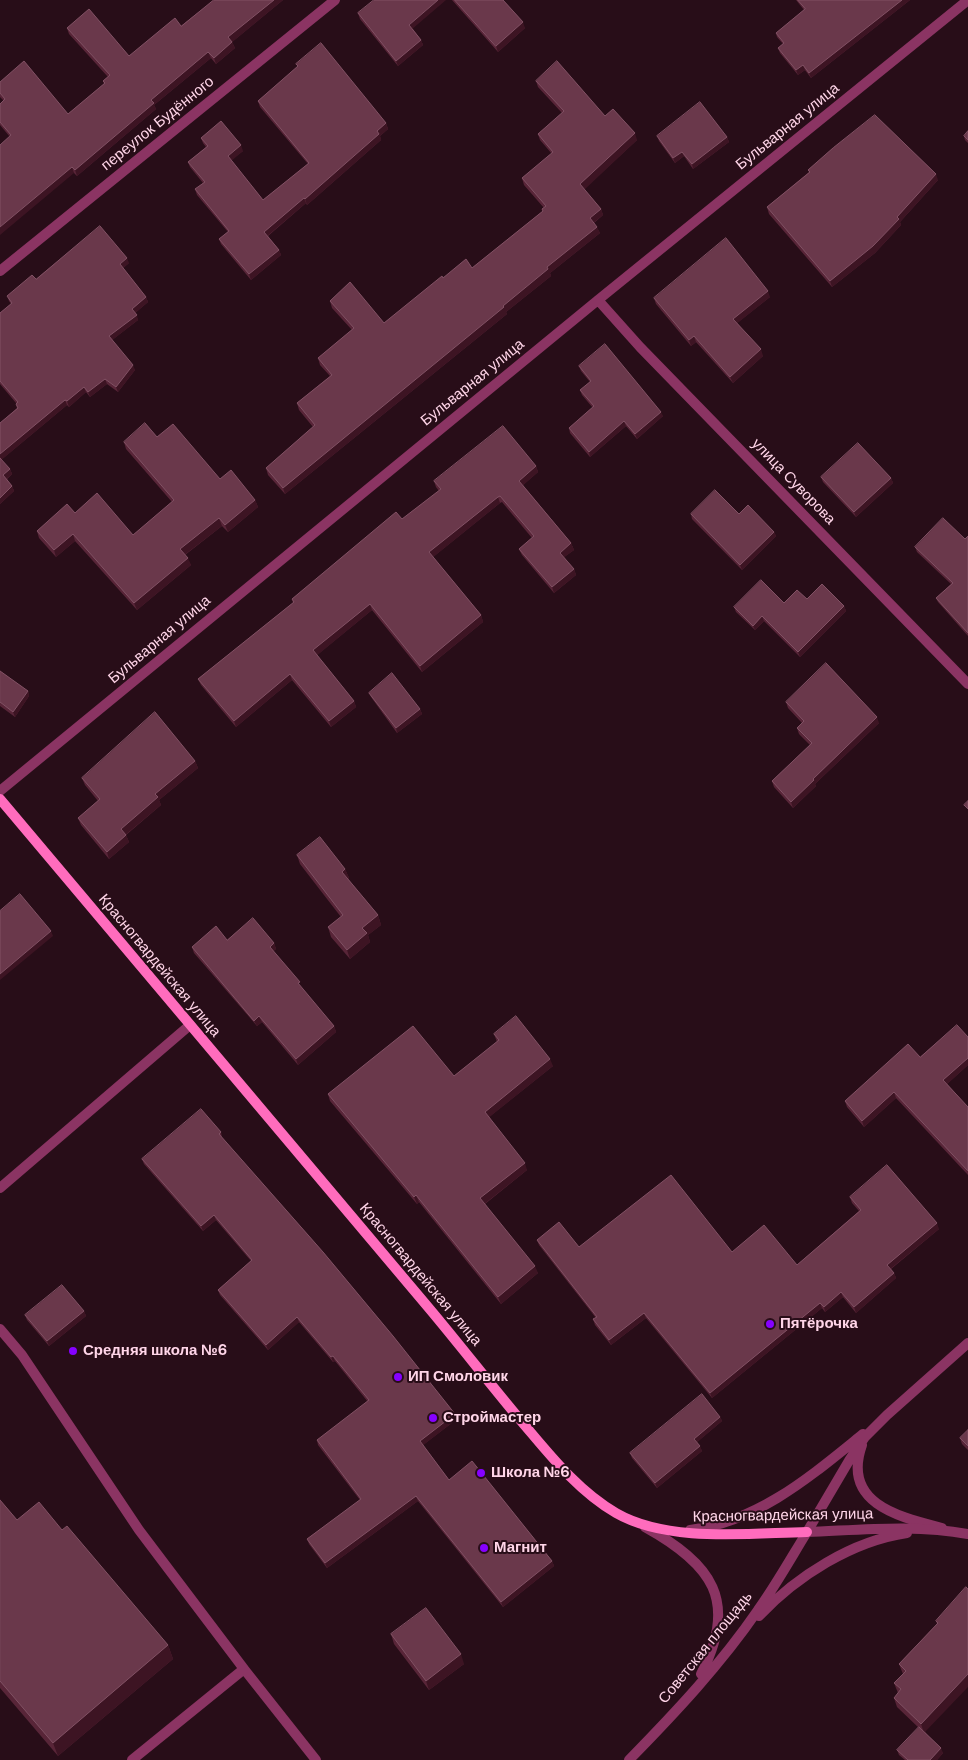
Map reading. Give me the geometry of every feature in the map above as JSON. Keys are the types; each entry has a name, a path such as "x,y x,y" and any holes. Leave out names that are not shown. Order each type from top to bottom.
{"main road":[{"name":"Красногвардейская улица","path":"0,799 430,1308 562,1468 581,1488 618,1514 639,1524 679,1532 703,1534 807,1532"}],"street":[{"name":"переулок Будённого","path":"0,270 335,0"},
{"name":"Бульварная улица","path":"0,791 598,300 968,0"},
{"name":"улица Суворова","path":"598,300 640,346 968,684"},
{"path":"0,1188 190,1025"},
{"path":"0,1328 22,1356 139,1530 244,1669 316,1760"},
{"name":"Советская площадь","path":"629,1760 683,1702 734,1642 758,1610 865,1437 968,1343"},
{"path":"679,1532 703,1529 770,1503 805,1480 887,1415"},
{"path":"865,1437 859,1453 859,1480 866,1493 878,1505 891,1513 963,1533"},
{"path":"639,1524 672,1543 698,1565 714,1590 718,1605 719,1621 716,1639 709,1659 700,1677 683,1702"},
{"name":"Красногвардейская улица","path":"807,1532 900,1528 933,1529 963,1533"},
{"path":"734,1642 782,1594 803,1578 828,1563 863,1546 883,1539 933,1529"},
{"path":"132,1760 244,1669"}],"building":[{"path":"214,0 274,0 228,37 232,42 214,58 208,52 151,100 154,103 75,170 72,167 0,227 0,145 11,135 0,122 0,104 5,99 0,93 0,82 24,61 68,114 105,83 103,81 110,75 67,28 89,9 129,56 175,18 181,26"},
{"path":"374,0 438,0 409,25 421,40 396,61 358,13"},
{"path":"455,0 503,0 523,22 496,46"},
{"path":"798,0 902,0 809,73 803,65 796,70 778,48 784,43 776,33 805,9"},
{"path":"321,43 386,123 377,131 379,134 264,232 279,250 249,274 219,239 229,231 195,189 205,182 188,162 208,146 201,138 221,121 241,145 228,156 263,200 309,163 258,101"},
{"path":"557,61 605,116 613,109 635,133 580,184 601,209 590,218 597,227 547,267 548,269 504,307 283,488 266,468 315,425 297,403 332,375 318,358 354,328 330,301 350,282 384,323 466,259 472,268 543,211 542,209 546,206 522,178 553,152 538,134 564,111 536,81"},
{"path":"700,102 727,137 692,164 682,152 673,158 657,136"},
{"path":"875,115 936,174 897,217 899,219 873,246 830,281 767,207 810,172 808,170 833,148"},
{"path":"968,131 968,140 964,136"},
{"path":"100,226 127,258 120,264 146,297 132,309 137,315 109,336 133,365 116,387 105,379 88,392 84,387 67,401 65,400 0,454 0,423 18,408 16,404 18,402 0,381 0,313 12,303 7,296 32,275 36,279"},
{"path":"726,238 768,291 733,319 761,349 730,377 694,336 689,340 654,298"},
{"path":"605,344 661,412 635,434 624,421 589,452 569,428 594,406 580,390 591,381 579,366"},
{"path":"145,423 157,437 173,424 220,479 231,470 255,500 225,525 219,518 180,549 188,558 134,603 73,534 54,550 37,531 67,504 75,513 97,493 133,535 174,500 124,442"},
{"path":"503,426 536,466 519,481 571,543 560,553 574,569 552,587 519,549 534,536 500,496 429,552 481,615 420,666 370,604 313,650 354,701 329,721 290,674 234,721 198,679 294,602 292,599 396,512 402,519 441,489 434,481"},
{"path":"858,443 891,478 854,512 821,477"},
{"path":"0,458 10,469 3,475 12,486 0,498"},
{"path":"715,490 739,514 748,505 774,532 740,565 691,514"},
{"path":"943,518 965,539 968,536 968,633 936,598 953,583 915,547"},
{"path":"761,580 784,603 797,590 807,599 822,584 844,606 798,652 762,616 753,626 734,607"},
{"path":"826,663 877,717 791,802 772,781 812,743 797,728 804,721 786,702"},
{"path":"0,671 28,691 13,712 0,702"},
{"path":"392,673 420,709 396,728 369,693"},
{"path":"155,712 195,761 155,794 158,797 121,829 126,835 107,852 78,818 100,799 82,778"},
{"path":"968,801 968,809 964,805"},
{"path":"320,837 345,869 342,872 378,915 362,928 367,933 347,950 328,927 343,915 297,855"},
{"path":"20,894 51,931 0,974 0,911"},
{"path":"253,918 274,943 270,947 334,1026 296,1059 259,1016 254,1021 192,947 216,926 227,940"},
{"path":"516,1016 550,1059 485,1112 525,1163 480,1198 535,1266 498,1297 416,1195 414,1197 328,1094 413,1026 454,1076 499,1040 494,1034"},
{"path":"957,1025 968,1037 968,1058 943,1080 968,1107 968,1171 894,1092 862,1121 845,1101 908,1044 920,1057"},
{"path":"201,1109 221,1132 219,1134 323,1252 393,1336 455,1414 420,1441 449,1480 472,1461 552,1561 501,1602 416,1496 325,1563 307,1539 361,1499 317,1440 369,1400 333,1356 331,1357 297,1317 266,1345 218,1290 252,1260 214,1215 201,1226 142,1159"},
{"path":"887,1165 937,1223 887,1265 894,1273 854,1307 841,1292 824,1307 820,1303 710,1393 644,1313 609,1340 593,1319 597,1317 537,1240 559,1222 579,1247 671,1175 732,1252 764,1225 797,1265 861,1210 850,1197"},
{"path":"62,1285 84,1311 47,1341 25,1315"},
{"path":"702,1394 720,1417 694,1439 700,1446 655,1483 630,1453"},
{"path":"968,1430 968,1446 960,1438"},
{"path":"0,1500 17,1520 39,1502 62,1530 67,1526 168,1645 53,1743 0,1681"},
{"path":"966,1587 968,1589 968,1674 921,1724 894,1698 901,1689 894,1683 906,1671 899,1664 938,1623 936,1621"},
{"path":"426,1608 461,1654 426,1681 391,1634"},
{"path":"919,1727 941,1748 930,1760 908,1760 897,1750"}],"place":[{"name":"Пятёрочка","path":"770,1324"},
{"name":"Средняя школа №6","path":"73,1351"},
{"name":"ИП Смоловик","path":"398,1377"},
{"name":"Строймастер","path":"433,1418"},
{"name":"Школа №6","path":"481,1473"},
{"name":"Магнит","path":"484,1548"}]}
